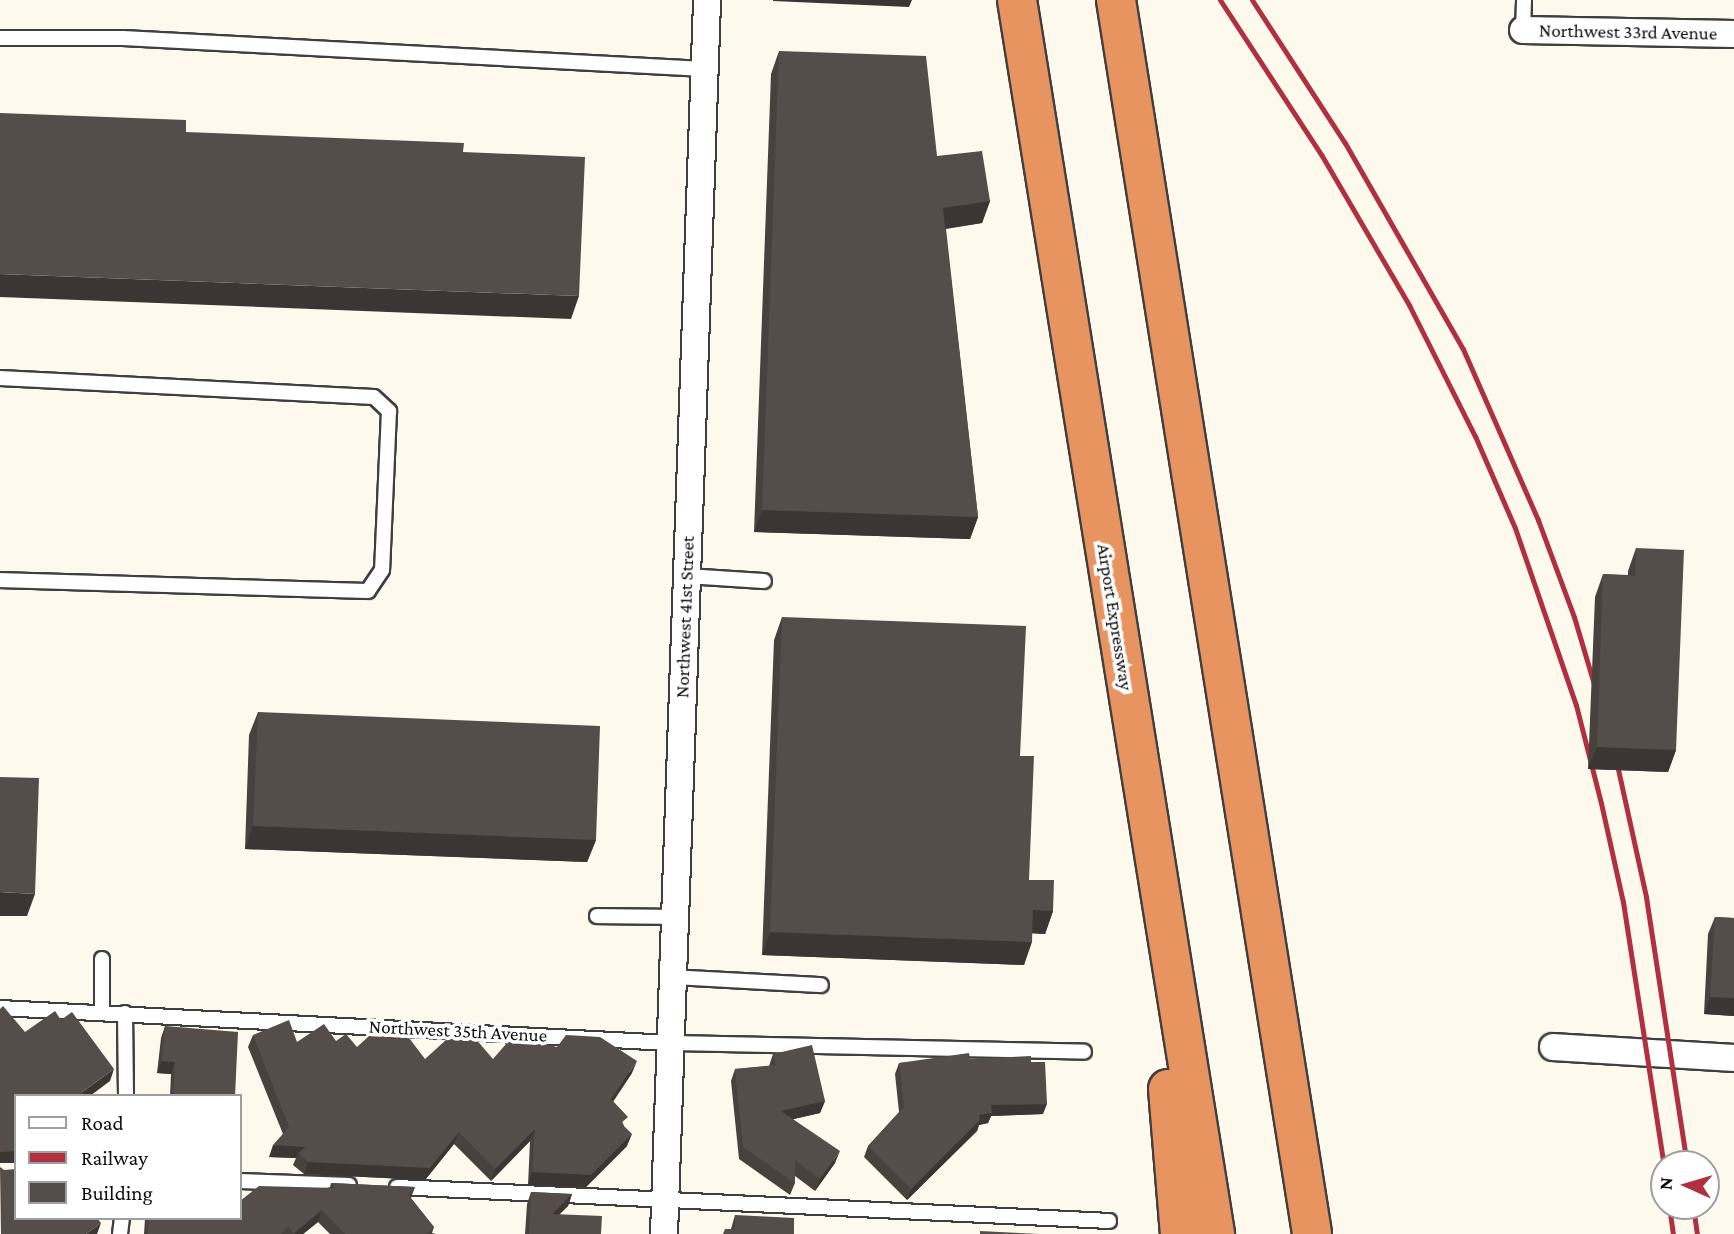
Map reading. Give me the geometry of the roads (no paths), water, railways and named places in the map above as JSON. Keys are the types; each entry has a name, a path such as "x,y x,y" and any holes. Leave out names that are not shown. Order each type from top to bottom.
{"highway":[{"name":"Airport Expressway","path":"1017,0 1215,1234"},
{"path":"1116,0 1312,1234"},
{"path":"1142,784 1180,1234"}],"street":[{"name":"Northwest 41st Street","path":"664,1234 707,0"},
{"name":"Northwest 33rd Avenue","path":"1523,30 1734,34"},
{"path":"1553,1047 1734,1058"}],"lane":[{"path":"1523,30 1524,0"},
{"path":"0,38 137,38 704,69"},
{"path":"0,378 374,397 389,411 382,570 368,592 0,580"},
{"path":"686,576 764,581"},
{"path":"597,916 674,917"},
{"path":"102,959 102,1012"},
{"path":"671,977 821,985"},
{"name":"Northwest 35th Avenue","path":"0,1008 669,1043 1084,1052"},
{"path":"125,1013 126,1094"},
{"path":"242,1181 1109,1221"}],"railway":[{"path":"1220,0 1322,156 1409,305 1475,436 1515,528 1576,705 1601,803 1623,902 1661,1150"},
{"path":"1252,0 1345,143 1463,349 1538,520 1574,617 1597,694"},
{"path":"1614,751 1646,897 1685,1150"},
{"path":"1671,1220 1673,1234"},
{"path":"1695,1220 1697,1234"}]}
